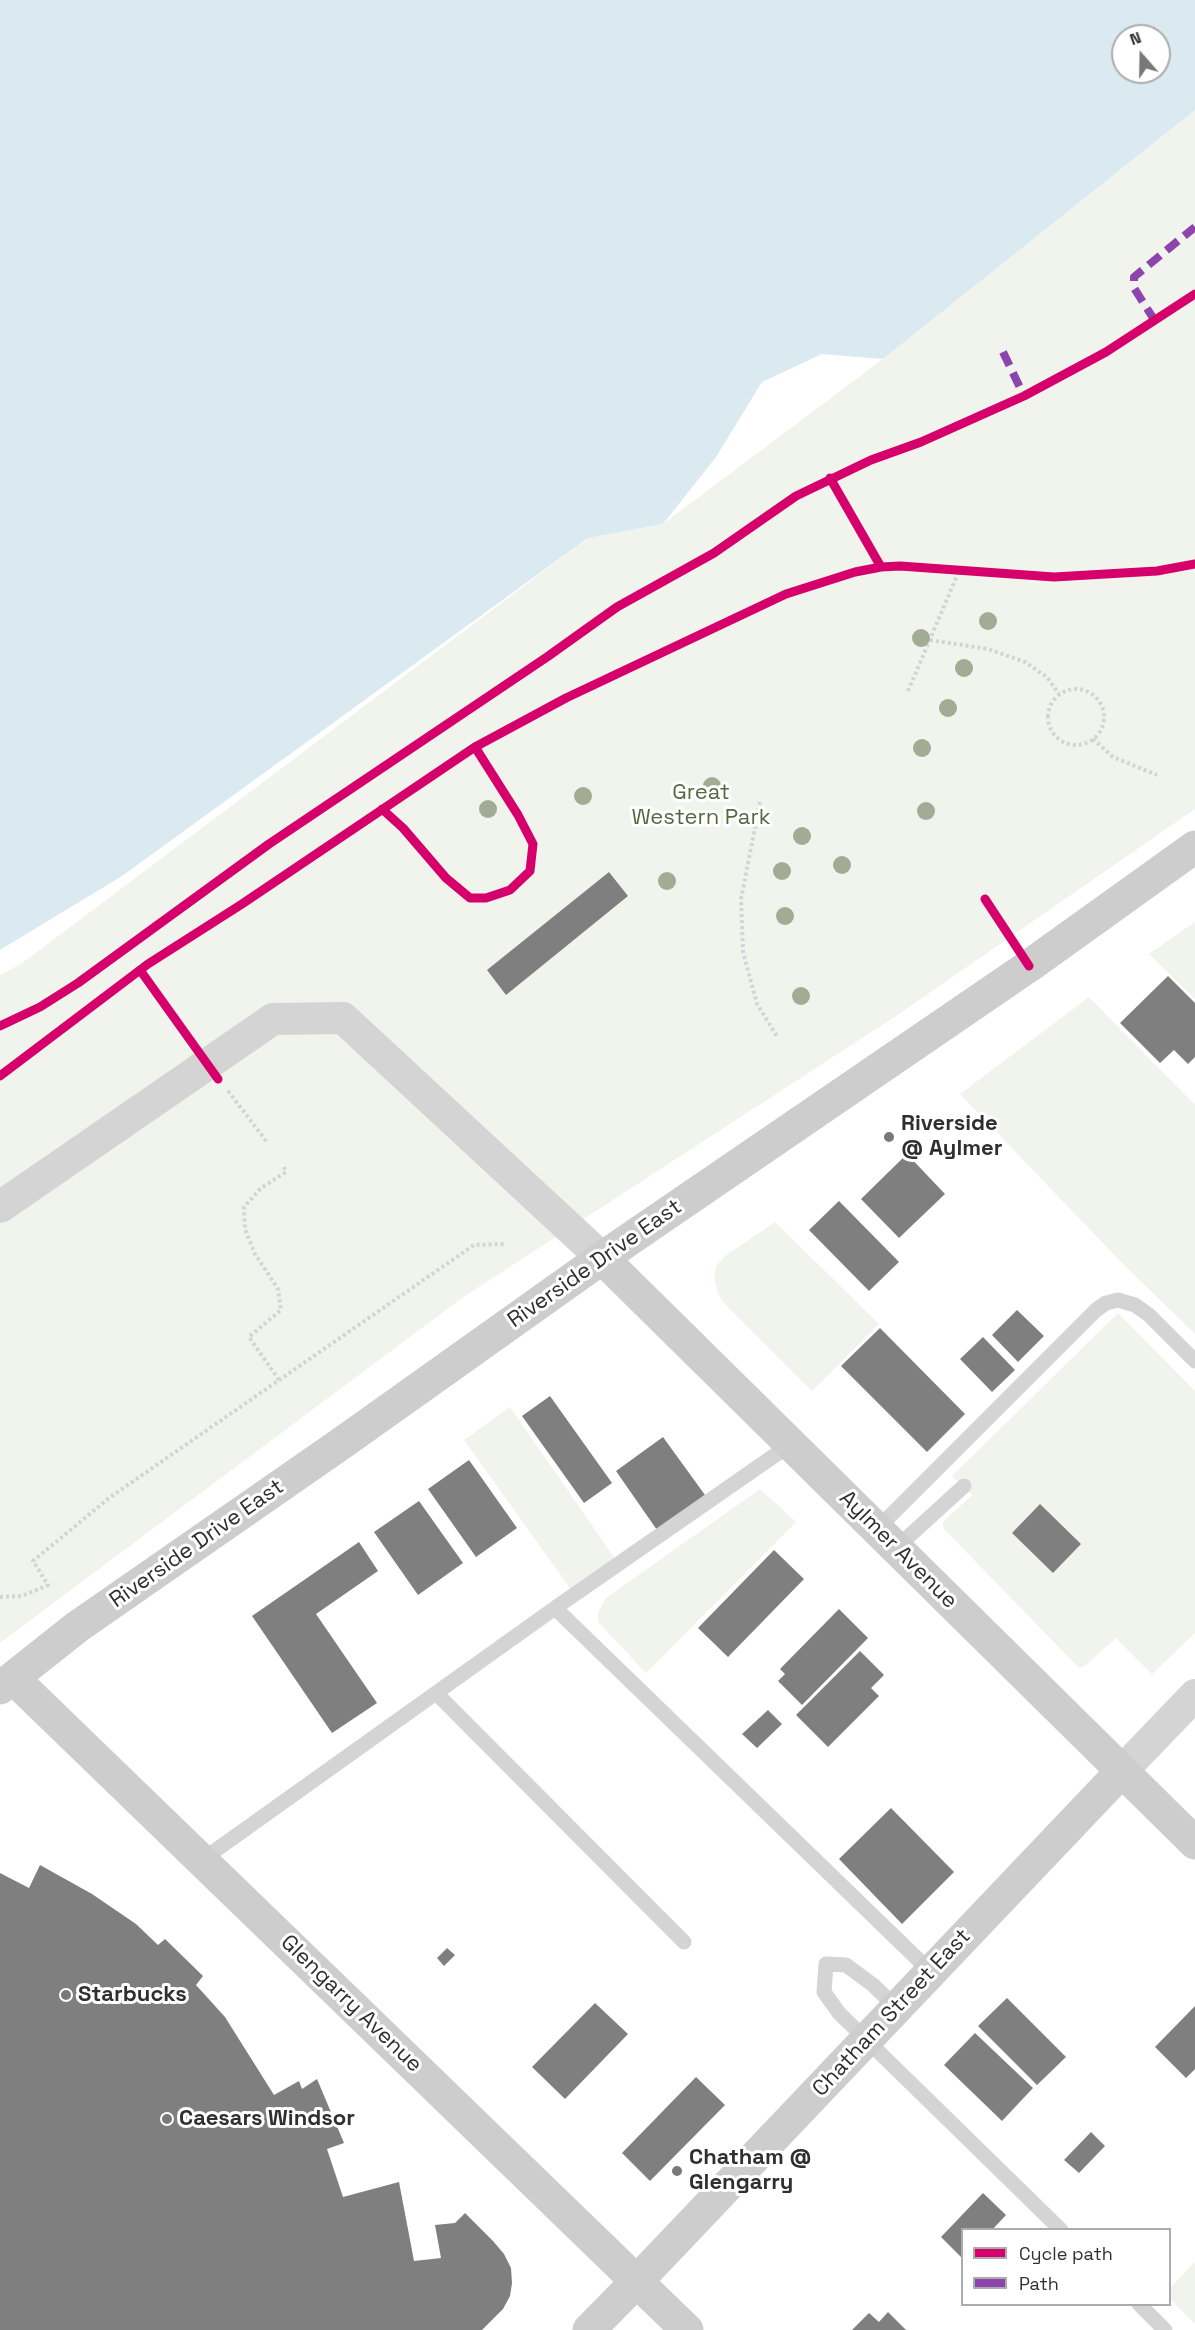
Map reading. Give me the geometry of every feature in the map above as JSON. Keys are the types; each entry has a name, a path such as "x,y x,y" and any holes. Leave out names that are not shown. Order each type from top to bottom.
{"main road":[{"name":"Riverside Drive East","path":"4,1677 342,1443 602,1258 1029,966 1195,847"},
{"name":"Aylmer Avenue","path":"602,1258 1195,1843"},
{"name":"Glengarry Avenue","path":"4,1677 202,1860 687,2330"},
{"name":"Chatham Street East","path":"589,2330 638,2282 1122,1771"}],"street":[{"path":"0,1207 213,1071 273,1019 343,1018 602,1258"},
{"name":"Chatham Street East","path":"1122,1771 1195,1695"}],"lane":[{"path":"887,1539 1096,1310 1106,1304 1118,1300 1135,1305 1195,1361"},
{"path":"202,1860 555,1608 791,1444"},
{"path":"887,1539 964,1486"},
{"path":"555,1608 930,1972"},
{"path":"436,1693 684,1942"},
{"path":"897,2008 873,1985 846,1965 826,1964 824,1992 839,2013 1060,2228"},
{"path":"1141,2306 1165,2330"}],"path":[{"path":"908,691 963,571 947,570"},
{"path":"930,640 988,649 1025,662 1047,677 1059,694"},
{"path":"1077,689 1086,691 1100,704 1104,713 1103,722 1093,739 1085,743 1068,744 1054,734 1048,718 1053,701 1059,694 1077,689"},
{"path":"1093,739 1113,757 1157,775"},
{"path":"760,802 741,899 742,952 757,1004 778,1038"},
{"path":"213,1071 267,1142"},
{"path":"279,1380 249,1337 281,1310 278,1289 255,1254 245,1229 244,1207 261,1188 286,1172 284,1167"},
{"path":"0,1596 22,1596 48,1585 33,1561 109,1498 474,1245 505,1244"}],"green space":[{"name":"Great Western Park","path":"1195,110 1195,809 896,1016 462,1298 0,1643 0,975 21,964 588,538 663,524 883,359"},
{"path":"1195,922 1195,999 1149,954"},
{"path":"1089,997 1195,1105 1195,1334 1123,1264 960,1094"},
{"path":"775,1222 879,1324 812,1391 723,1302 717,1290 714,1276 717,1265 725,1256"},
{"path":"1118,1313 1195,1391 1195,1633 1152,1674 1116,1638 1085,1666 1079,1668 943,1528 943,1522 972,1495 952,1476"},
{"path":"510,1407 618,1563 575,1595 464,1440"},
{"path":"760,1489 796,1522 646,1673 598,1622 598,1612 606,1598"},
{"path":"1195,2262 1195,2324 1171,2300 1171,2287"}],"shaded area":[{"path":"0,0 1195,0 1195,110 883,359 822,354 762,382 716,457 663,524 588,538 122,876 0,950"}],"building":[{"path":"609,872 628,896 506,995 487,970"},
{"path":"1168,976 1195,1003 1195,1057 1188,1064 1174,1050 1160,1063 1120,1023"},
{"path":"907,1154 945,1194 899,1238 861,1199"},
{"path":"839,1201 899,1262 869,1291 809,1230"},
{"path":"1017,1310 1044,1336 1018,1362 992,1335"},
{"path":"880,1328 965,1414 927,1452 841,1366"},
{"path":"983,1337 1015,1370 992,1392 960,1359"},
{"path":"550,1396 612,1483 584,1503 522,1416"},
{"path":"663,1437 705,1495 657,1530 616,1471"},
{"path":"469,1460 517,1528 476,1557 428,1489"},
{"path":"419,1501 463,1563 418,1595 374,1532"},
{"path":"1040,1504 1081,1544 1053,1573 1012,1533"},
{"path":"359,1542 378,1571 316,1614 377,1703 332,1733 252,1616"},
{"path":"774,1550 804,1579 728,1657 698,1628"},
{"path":"839,1609 868,1638 802,1705 778,1681 785,1674 780,1669"},
{"path":"860,1651 884,1675 871,1688 879,1696 828,1747 796,1715"},
{"path":"768,1710 782,1724 757,1748 742,1734"},
{"path":"891,1808 954,1872 902,1924 839,1859"},
{"name":"Caesars Windsor","path":"40,1865 92,1894 136,1924 158,1945 165,1939 203,1976 196,1985 225,2017 274,2095 299,2081 302,2089 317,2079 344,2143 327,2149 343,2197 399,2182 414,2261 441,2258 435,2225 455,2223 465,2213 493,2241 504,2254 511,2268 512,2283 510,2296 503,2309 482,2330 0,2330 0,1873 29,1888"},
{"path":"447,1948 455,1955 444,1966 437,1958"},
{"path":"1007,1998 1066,2057 1037,2085 978,2026"},
{"path":"595,2003 628,2034 565,2099 532,2067"},
{"path":"1195,2006 1195,2069 1186,2078 1155,2047"},
{"path":"975,2033 1033,2088 1002,2121 944,2065"},
{"path":"696,2077 725,2105 650,2181 622,2153"},
{"path":"1091,2132 1105,2146 1079,2173 1064,2160"},
{"path":"983,2193 1006,2215 994,2228 961,2228 961,2257 941,2237"},
{"path":"888,2312 906,2330 852,2330 869,2313 879,2322"}],"marked path":[{"path":"1155,321 1134,288 1134,277 1195,227"},
{"path":"1003,352 1024,396"}],"cycle path":[{"path":"0,1026 40,1007 78,983 269,844 547,657 617,607 714,553 796,496 871,460 921,442 1024,396 1106,352 1195,294"},
{"path":"830,478 881,567"},
{"path":"0,1076 148,964 242,904 475,747 566,698 786,594 855,572 881,567 900,566 1054,577 1157,571 1195,564"},
{"path":"382,809 403,828 446,878 470,898 486,898 510,890 530,871 533,844 518,815 475,747"},
{"path":"985,899 1029,966"},
{"path":"140,970 218,1079"}],"place":[{"name":"Riverside @ Aylmer","path":"889,1137"},
{"name":"Starbucks","path":"66,1995"},
{"name":"Caesars Windsor","path":"167,2119"},
{"name":"Chatham @ Glengarry","path":"677,2171"}]}
